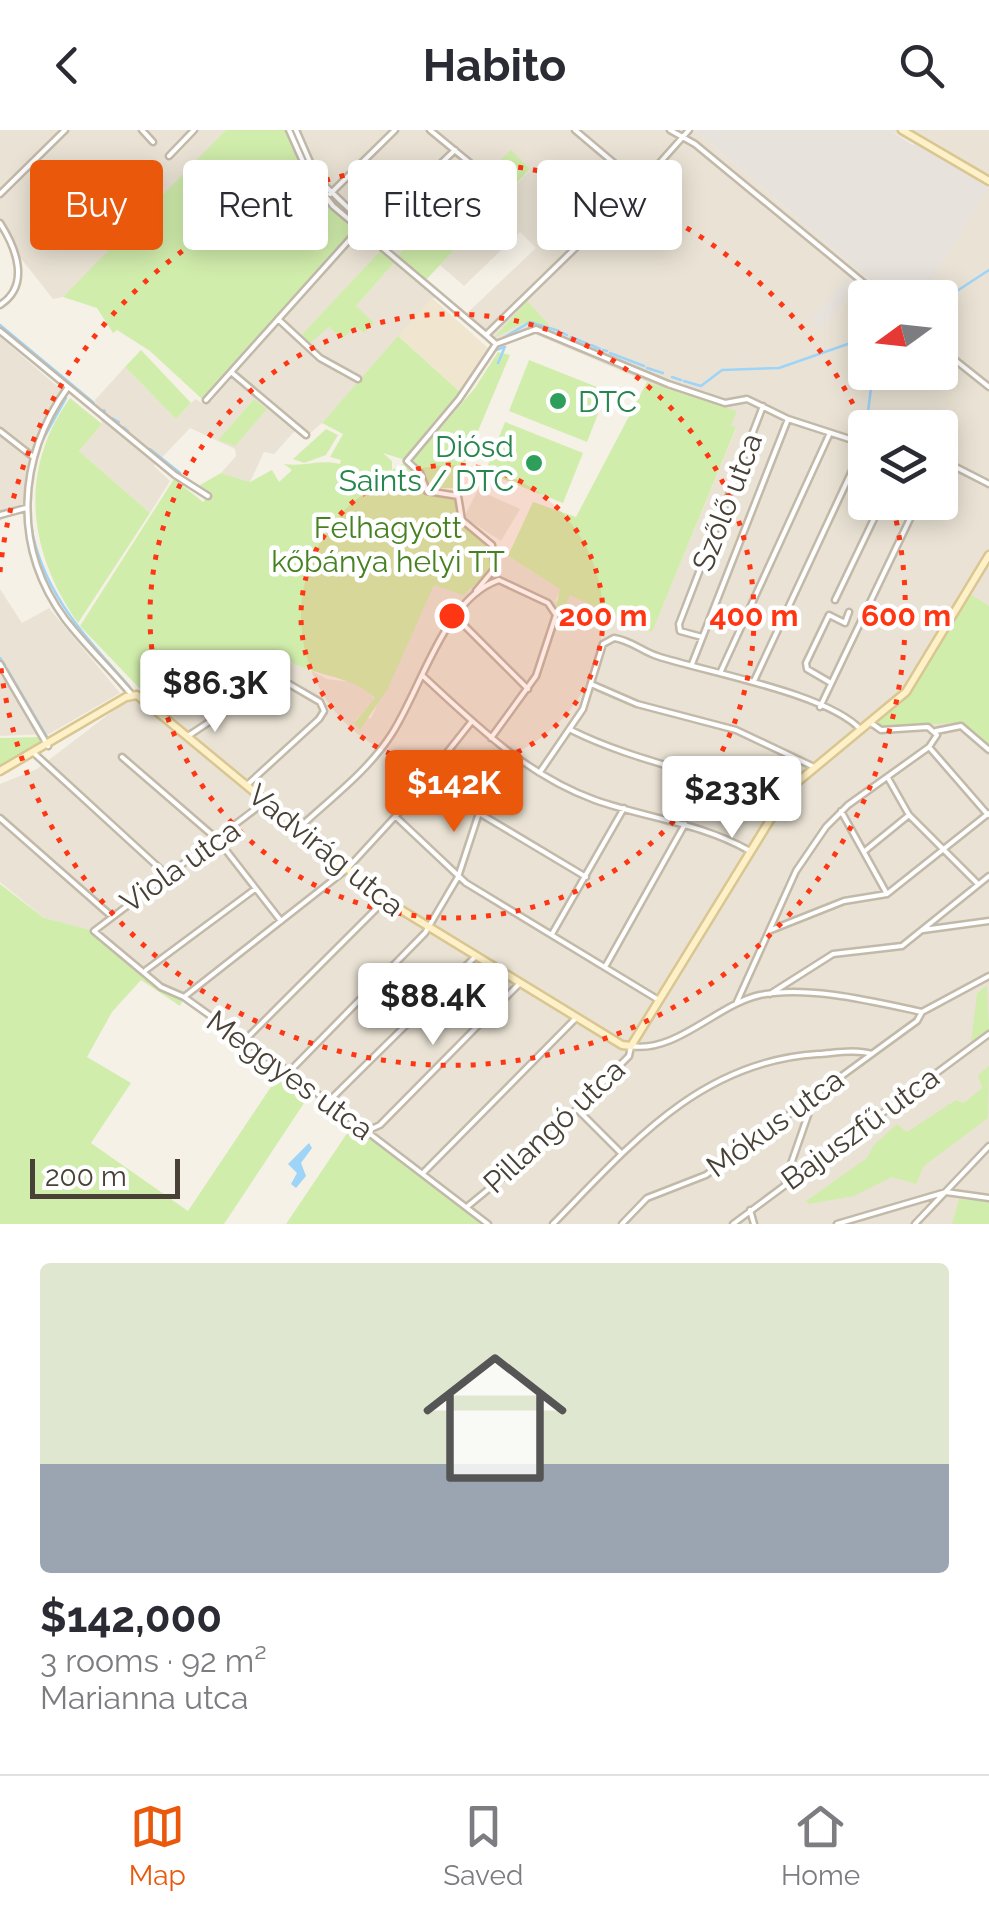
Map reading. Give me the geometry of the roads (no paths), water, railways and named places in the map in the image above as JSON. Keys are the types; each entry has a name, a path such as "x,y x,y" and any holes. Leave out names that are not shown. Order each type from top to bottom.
{"street":[{"path":"0,194 64,130"},
{"path":"142,130 154,142"},
{"path":"169,156 194,130"},
{"path":"289,130 315,184 348,218"},
{"path":"296,130 317,178 330,194 374,230 455,150"},
{"path":"330,194 395,130"},
{"path":"430,130 467,160"},
{"path":"575,130 610,160"},
{"path":"670,130 860,280"},
{"path":"664,160 689,130"},
{"path":"902,130 920,134 989,181"},
{"path":"0,223 20,256 17,285 0,305"},
{"path":"206,400 348,241"},
{"path":"384,250 496,344"},
{"path":"486,335 573,250"},
{"path":"278,319 320,358 358,379"},
{"path":"298,828 382,747 455,616 495,568 492,545 462,520 458,496 427,491 420,473 407,461 461,398 496,344 536,329 668,384 720,402 745,399 848,439"},
{"path":"0,331 208,496"},
{"path":"958,362 989,387"},
{"path":"231,372 306,435"},
{"path":"0,771 134,695 54,602 31,547 26,508 32,457 46,421 68,388"},
{"name":"Szőlő utca","path":"702,637 680,631 680,624 763,406"},
{"path":"692,664 788,419"},
{"path":"0,432 32,457"},
{"path":"721,671 830,434"},
{"path":"958,468 989,484"},
{"path":"754,681 848,478"},
{"path":"0,515 26,508"},
{"path":"835,600 873,520"},
{"path":"820,707 909,520"},
{"path":"631,1046 779,804 812,766 871,724 920,673 989,554"},
{"path":"474,595 496,580 555,610 528,689 492,738"},
{"path":"831,683 807,668 806,662 829,616 844,622 849,612"},
{"path":"455,616 528,689"},
{"path":"540,772 571,730 603,644 618,638 656,656 754,681 820,707 862,730"},
{"path":"0,664 48,746"},
{"path":"422,676 507,754 540,772 593,799 685,824 748,850"},
{"path":"188,736 277,677 320,702 322,714 247,785"},
{"path":"591,684 637,704 736,730 812,766"},
{"name":"Vadvirág utca","path":"134,695 385,900 518,984 631,1046"},
{"path":"184,997 347,869 396,817 472,721"},
{"path":"871,724 882,730 936,731 961,726 989,750"},
{"path":"571,730 610,749 722,780 779,804"},
{"path":"736,1004 796,870 840,810 929,747 936,731"},
{"path":"771,930 844,901 887,894 988,814 929,747"},
{"path":"35,754 168,876"},
{"path":"289,1072 427,928 458,877 479,813 507,754"},
{"path":"122,758 218,840 281,921"},
{"path":"888,778 909,815 979,885"},
{"name":"Viola utca","path":"94,931 110,915 218,840 266,801"},
{"path":"552,934 624,808"},
{"path":"840,810 887,894"},
{"path":"479,813 586,877"},
{"path":"865,851 909,815"},
{"path":"396,817 458,877 661,1002"},
{"path":"0,818 110,915"},
{"path":"605,967 685,824"},
{"path":"770,994 833,954 895,950 989,876"},
{"path":"145,970 254,889"},
{"path":"244,1041 385,900"},
{"path":"922,930 989,921"},
{"name":"Meggyes utca","path":"94,931 161,987 184,997 289,1072 488,1224"},
{"path":"328,1102 475,957"},
{"name":"Mókus utca","path":"622,1224 655,1193 706,1175 917,1021 922,1012 989,979"},
{"path":"367,1131 380,1125 518,984"},
{"name":"Pillangó utca","path":"468,1206 578,1110 629,1056 631,1046 660,1042 736,1004 770,994 850,996 922,1012"},
{"path":"424,1172 576,1018"},
{"name":"Bajuszfű utca","path":"733,1224 784,1182 989,1034"},
{"path":"553,1224 620,1152 680,1102 775,1056 872,1054"},
{"path":"784,1182 815,1096"},
{"path":"578,1110 620,1152"},
{"path":"378,1140 380,1125"},
{"path":"915,1224 989,1146"},
{"path":"837,1224 946,1192 989,1198"},
{"path":"750,1210 754,1224"}],"water":[{"path":"309,1143 312,1148 301,1163 306,1176 296,1188 291,1184 297,1173 288,1164"}],"waterway":[{"path":"958,290 989,270"},
{"path":"503,338 530,322 559,331"},
{"path":"0,325 94,403"},
{"path":"206,396 269,325"},
{"path":"563,333 567,335"},
{"path":"571,337 588,344"},
{"path":"684,381 701,386 722,370 779,368 848,344"},
{"path":"591,345 600,349"},
{"path":"496,350 505,347"},
{"path":"498,363 504,349"},
{"path":"603,350 607,351"},
{"path":"610,353 644,366"},
{"path":"647,368 663,373"},
{"path":"672,377 681,380"},
{"path":"868,410 871,390"},
{"path":"40,445 66,398"},
{"path":"112,418 119,422"},
{"path":"123,427 128,431"},
{"path":"0,428 18,443"},
{"path":"150,449 180,473"},
{"path":"30,504 31,522"},
{"path":"0,518 13,514"},
{"path":"31,525 45,572 68,613 129,686"},
{"path":"0,658 5,665"},
{"path":"7,669 47,737"},
{"path":"110,703 124,694"},
{"path":"0,766 5,764"}],"place":[{"name":"DTC","path":"558,401"},
{"name":"Diósd Saints / DTC","path":"534,463"}],"park label":[{"name":"Felhagyott kőbánya helyi TT","path":"388,544"}]}
